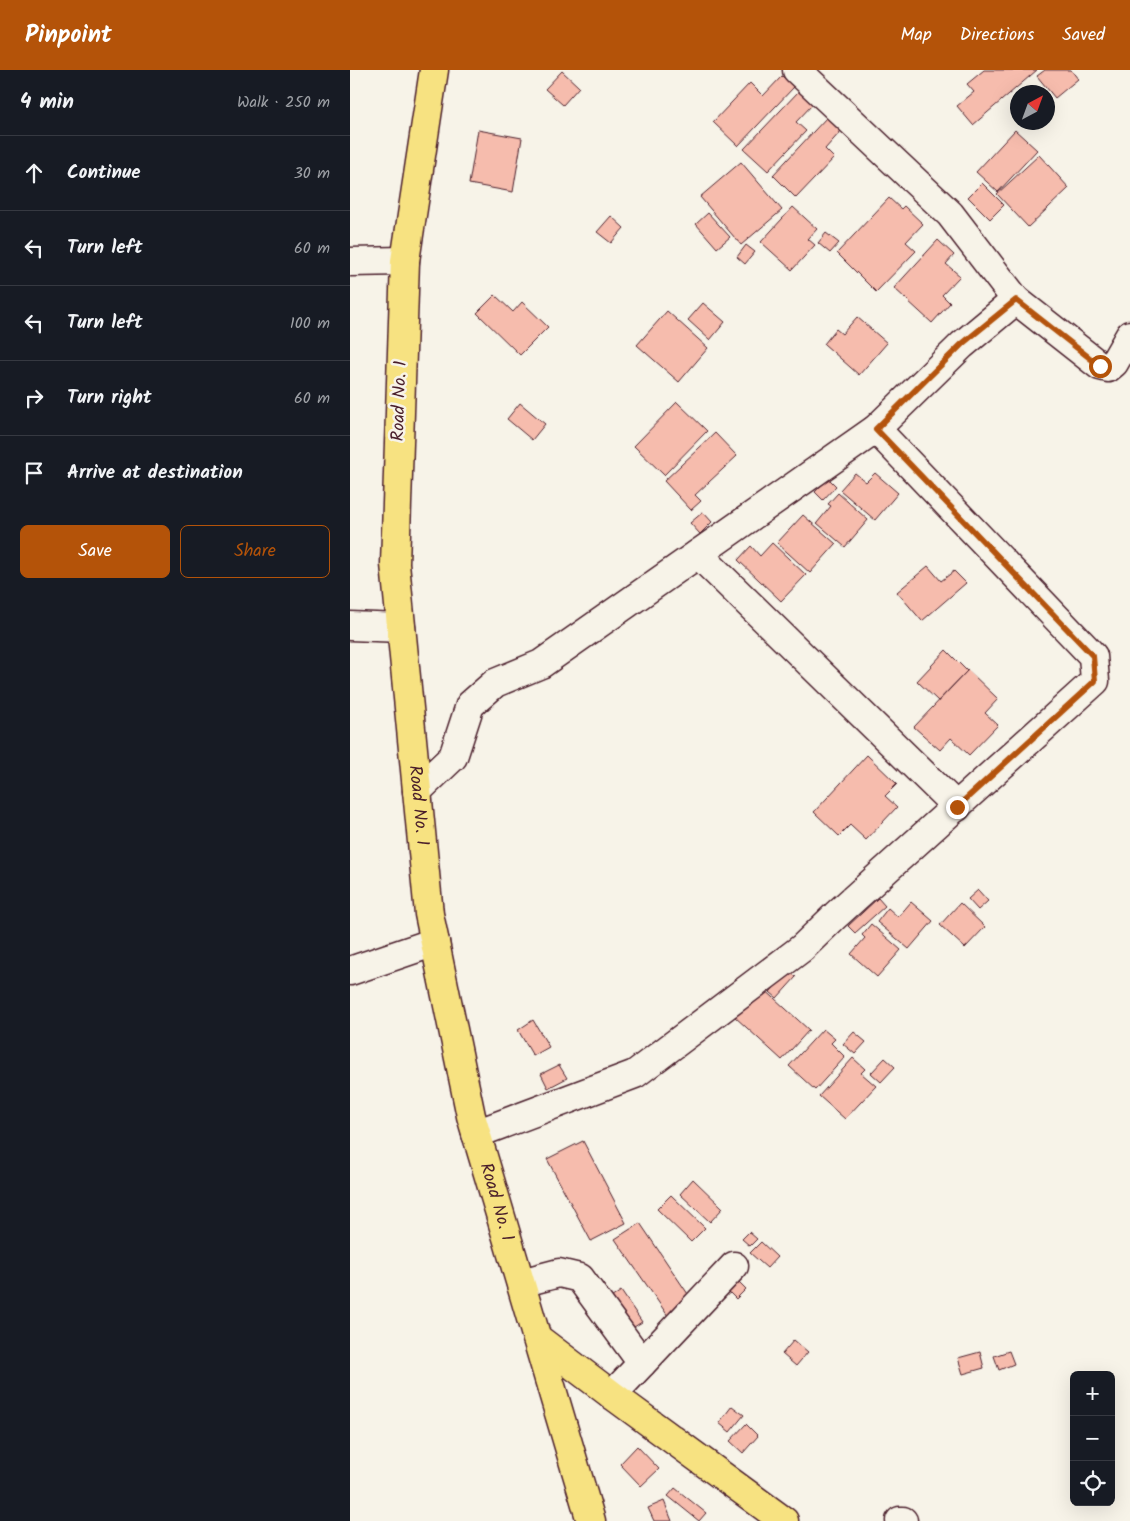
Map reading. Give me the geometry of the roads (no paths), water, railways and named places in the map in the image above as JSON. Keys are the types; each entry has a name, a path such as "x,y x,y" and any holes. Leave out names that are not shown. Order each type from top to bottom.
{"main road":[{"name":"Road No. 1","path":"434,70 405,261 395,564 429,914 476,1134 591,1521"},
{"path":"537,1338 784,1521"}],"street":[{"path":"797,70 950,214 1016,300 1100,366 1108,368 1114,363 1130,335"},
{"path":"350,262 405,261"},
{"path":"417,790 453,757 470,705 495,683 541,664 876,429 962,344 1016,300"},
{"path":"476,1134 635,1074 802,948 1095,681 1093,656 876,429"},
{"path":"698,554 957,807"},
{"path":"350,626 401,628"},
{"path":"350,971 435,942"},
{"path":"612,1395 734,1266"},
{"path":"521,1283 559,1273 580,1278 642,1363"}]}
